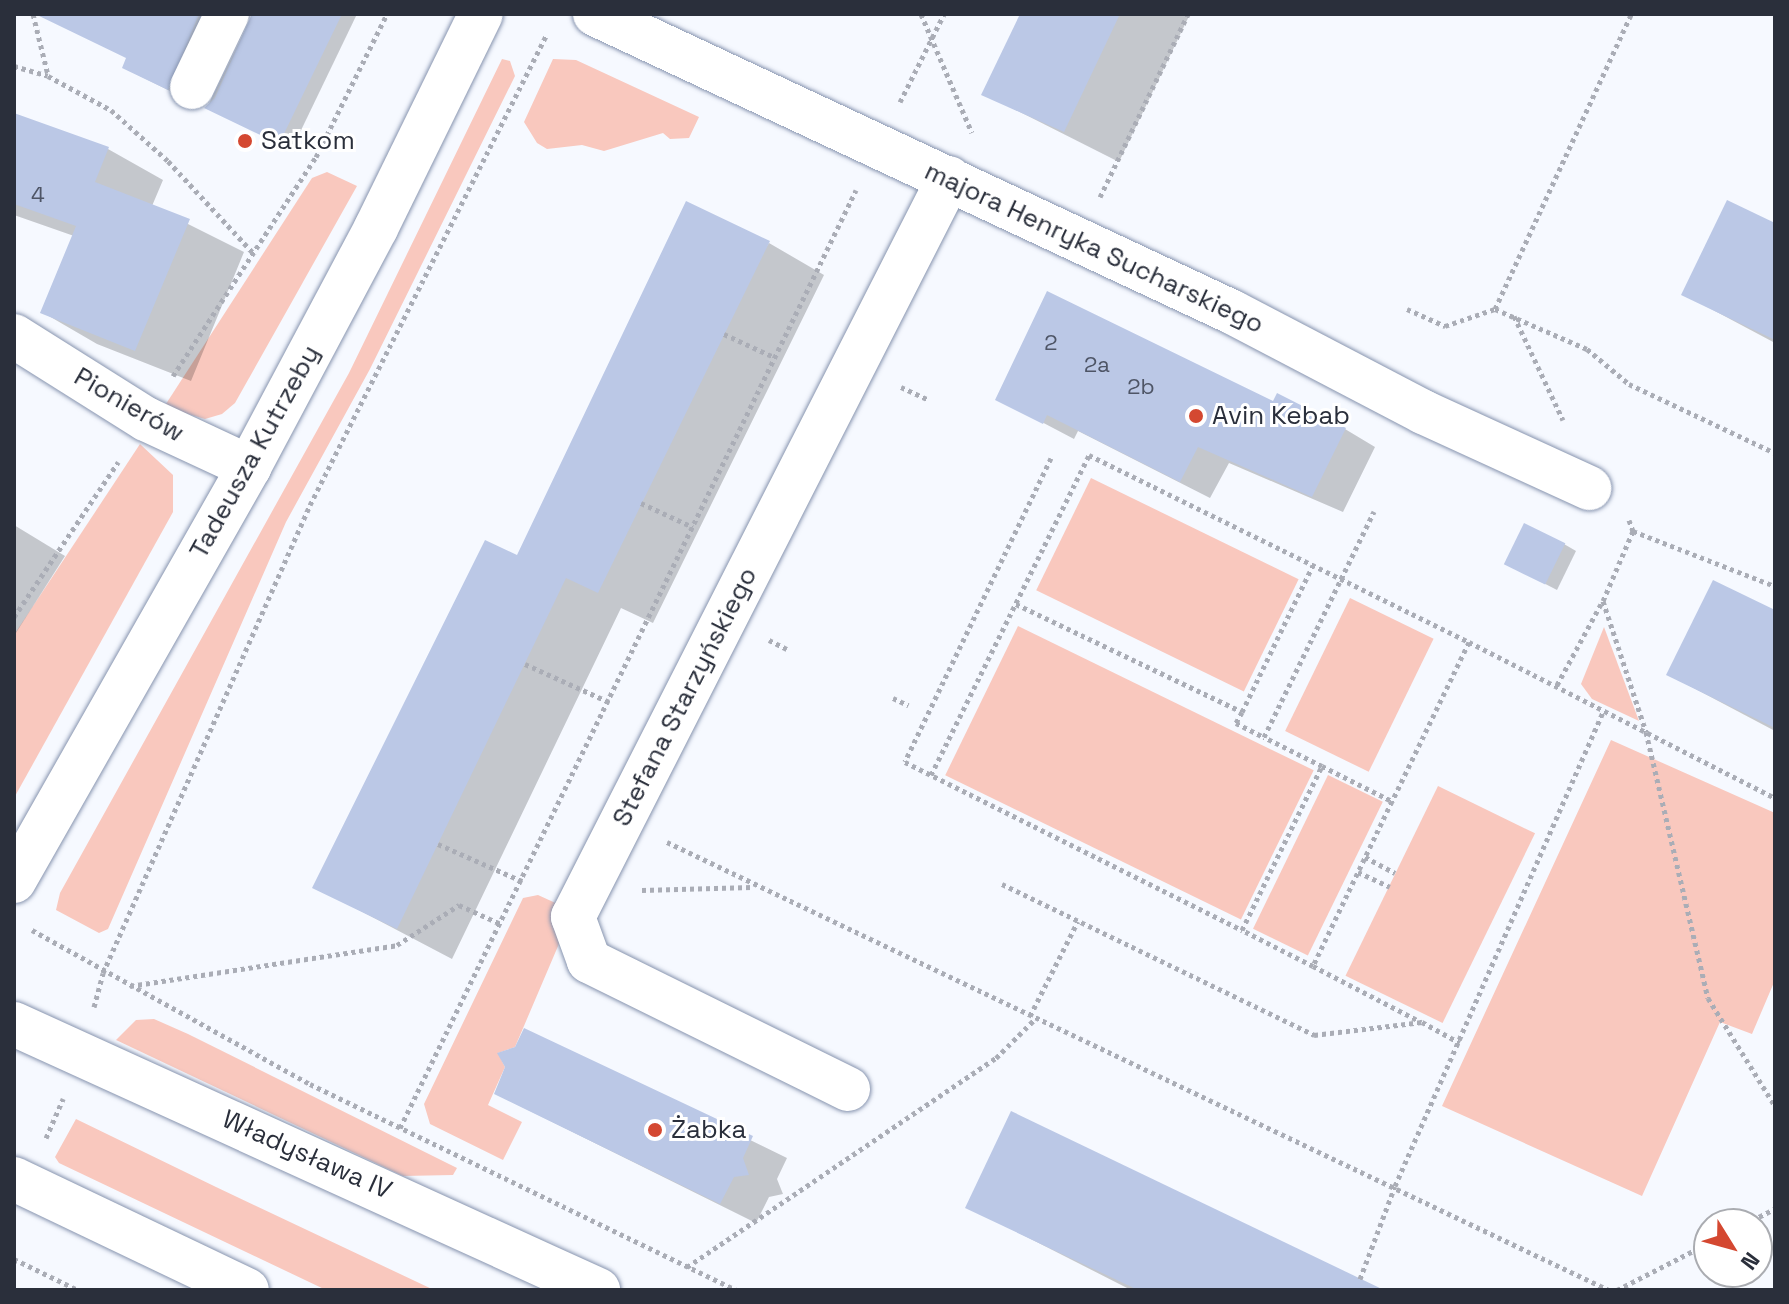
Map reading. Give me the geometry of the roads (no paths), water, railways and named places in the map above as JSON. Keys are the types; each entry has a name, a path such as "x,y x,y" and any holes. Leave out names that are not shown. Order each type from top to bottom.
{"street":[{"path":"192,87 227,14"},
{"name":"Tadeusza Kutrzeby","path":"14,881 249,467 376,228 481,14"},
{"name":"majora Henryka Sucharskiego","path":"595,14 1079,239 1423,412 1606,496"},
{"name":"Stefana Starzyńskiego","path":"848,1089 589,961 573,917 949,178"},
{"name":"Pionierów","path":"14,336 146,419 249,467"},
{"name":"Władysława IV","path":"14,1024 598,1290"},
{"path":"14,1179 247,1290"}],"place":[{"name":"Satkom","path":"245,141"},
{"name":"Avin Kebab","path":"1196,416"},
{"name":"Żabka","path":"655,1130"}]}
